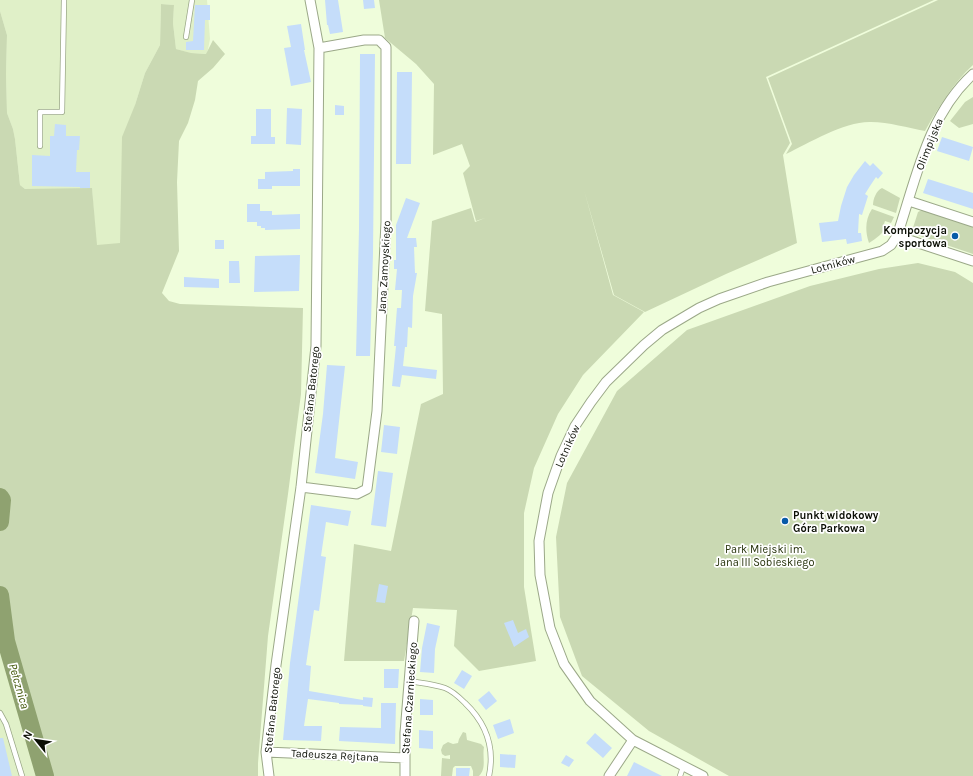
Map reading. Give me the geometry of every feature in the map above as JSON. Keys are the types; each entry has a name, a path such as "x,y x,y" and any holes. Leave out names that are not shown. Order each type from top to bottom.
{"street":[{"name":"Stefana Batorego","path":"269,776 266,752 276,665 301,487 316,346 319,48 310,0"},
{"name":"Jana Zamoyskiego","path":"301,487 357,494 367,489 377,411 386,230 386,47 379,40 364,40 319,48"},
{"name":"Olimpijska","path":"897,236 930,137 941,112 963,83 973,74"},
{"path":"909,201 973,222"},
{"path":"897,236 973,261"},
{"name":"Lotników","path":"703,776 633,740 590,701 564,664 550,628 542,591 539,541 548,493 561,456 575,426 606,382 644,345 662,330 699,308 718,299 768,282 882,251 891,245 897,236"},
{"name":"Stefana Czarnieckiego","path":"405,776 405,733 414,621"},
{"path":"609,776 633,740"},
{"name":"Tadeusza Rejtana","path":"266,752 405,758"}],"lane":[{"path":"40,146 40,112 62,112 64,0"},
{"path":"186,36 192,0"},
{"path":"409,681 446,689 459,697 477,716 484,726 489,742 491,760 489,776"},
{"path":"0,712 6,724 22,776"},
{"path":"680,776 683,767"}],"shaded area":[{"path":"0,0 207,0 210,39 207,54 190,53 176,49 173,23 174,5 161,4 160,45 145,73 135,105 120,243 109,422 92,189 25,189 20,185 15,139 7,113 7,35 0,11"},
{"path":"0,624 35,763 39,776 0,776"}],"green space":[{"path":"379,0 934,0 766,77 790,143 783,155 797,243 645,312 614,295 584,190 613,295 644,312 583,375 558,414 534,468 524,513 524,587 536,661 479,671 454,646 457,610 413,608 404,661 344,661 354,544 391,551 421,404 443,394 442,314 425,311 432,221 471,208 475,222 485,218 476,221 463,173 470,166 462,144 433,155 434,84 416,64 385,38"},
{"path":"938,0 973,0 973,65 952,88 925,131 885,123 861,123 839,129 786,154 792,144 768,78"},
{"path":"161,4 174,5 173,23 176,49 191,53 206,54 213,40 225,54 213,68 198,81 195,100 188,123 179,141 177,182 179,251 162,293 169,301 180,304 303,308 301,394 268,636 258,776 39,776 0,624 0,11 7,35 7,113 15,139 20,185 25,189 92,188 97,245 120,243 122,137 135,105 145,73 160,45"},
{"path":"973,97 973,124 959,128 950,121 965,102"},
{"path":"882,188 900,198 896,213 873,205 875,195"},
{"path":"872,209 894,217 891,223 885,221 884,224 888,226 880,235 869,243 866,226"},
{"path":"922,210 973,226 973,254 914,234 912,231 918,212"},
{"name":"Park Miejski im. Jana III Sobieskiego","path":"918,263 955,272 973,283 973,776 729,776 649,731 582,676 560,617 556,537 567,483 617,391 687,330 810,286 879,269"},
{"path":"463,732 466,733 467,740 481,744 484,747 483,770 479,776 473,776 471,766 455,766 453,768 452,776 441,776 442,758 450,759 450,755 445,756 442,754 441,750 443,745 448,742 453,744 458,743"}],"building":[{"path":"325,0 338,0 343,32 330,34 327,25"},
{"path":"363,0 374,0 375,8 364,9"},
{"path":"195,5 210,5 210,20 205,20 204,50 186,50 186,42 193,41"},
{"path":"301,24 304,50 311,82 291,86 284,48 291,47 287,26"},
{"path":"360,54 375,54 373,253 370,356 356,356 359,229"},
{"path":"397,72 412,72 411,164 396,164"},
{"path":"335,105 344,106 344,115 335,115"},
{"path":"287,108 302,109 301,145 286,144"},
{"path":"256,109 271,109 271,137 275,137 275,144 251,144 251,136 256,136"},
{"path":"55,124 66,125 66,136 80,136 79,150 77,150 76,172 90,172 90,188 32,186 32,155 50,156 50,136 54,136"},
{"path":"942,137 973,147 969,161 937,151"},
{"path":"865,161 870,166 873,163 883,173 878,179 876,177 865,194 868,196 862,215 859,214 858,233 861,233 862,241 847,244 846,239 822,242 819,223 838,221 847,187"},
{"path":"293,169 300,169 300,186 272,186 272,189 258,189 258,179 265,179 265,172 293,171"},
{"path":"928,179 973,193 973,209 923,193"},
{"path":"406,198 420,203 407,238 416,238 417,247 414,247 415,273 417,273 413,296 412,328 408,327 407,347 405,347 403,366 437,370 436,379 402,375 400,387 392,386 396,346 394,346 397,308 401,308 402,290 395,290 397,269 394,269 394,260 396,260 396,225"},
{"path":"247,204 260,204 260,211 272,211 272,215 300,214 300,229 265,230 265,228 261,228 261,226 257,226 257,222 247,222"},
{"path":"215,240 224,240 224,249 215,249"},
{"path":"300,255 299,291 254,292 255,256"},
{"path":"229,261 239,261 240,283 229,283"},
{"path":"184,277 219,279 219,288 184,287"},
{"path":"327,365 345,366 335,458 358,462 355,479 315,473 323,414"},
{"path":"384,425 400,427 397,454 381,452"},
{"path":"378,471 393,473 386,527 371,525"},
{"path":"311,505 351,511 348,526 326,522 321,556 326,557 319,611 314,610 306,665 311,666 309,691 363,700 363,697 373,698 372,707 308,699 304,726 322,726 321,741 283,740 290,663"},
{"path":"379,584 388,586 385,603 376,602"},
{"path":"513,620 518,633 526,629 529,637 514,647 504,623"},
{"path":"427,623 440,626 435,649 434,673 420,672 422,648"},
{"path":"384,669 399,669 398,688 384,688"},
{"path":"462,670 472,676 464,689 454,683"},
{"path":"489,691 497,701 486,710 478,700"},
{"path":"420,699 433,700 433,715 420,715"},
{"path":"381,703 396,703 395,744 339,741 340,727 381,728"},
{"path":"510,719 514,733 498,739 493,725"},
{"path":"419,730 433,731 433,749 419,748"},
{"path":"595,733 612,748 603,758 586,743"},
{"path":"0,738 3,738 12,776 0,776"},
{"path":"500,754 516,755 515,768 500,767"},
{"path":"566,755 574,760 569,767 561,763"},
{"path":"634,762 662,776 627,776"},
{"path":"456,768 470,768 469,776 456,776"}],"waterway":[{"name":"Pełcznica","path":"0,497 2,500 0,522"},
{"name":"Pełcznica","path":"0,595 6,641 45,776"}],"place":[{"name":"Kompozycja sportowa","path":"955,236"},
{"name":"Punkt widokowy Góra Parkowa","path":"785,521"}]}
